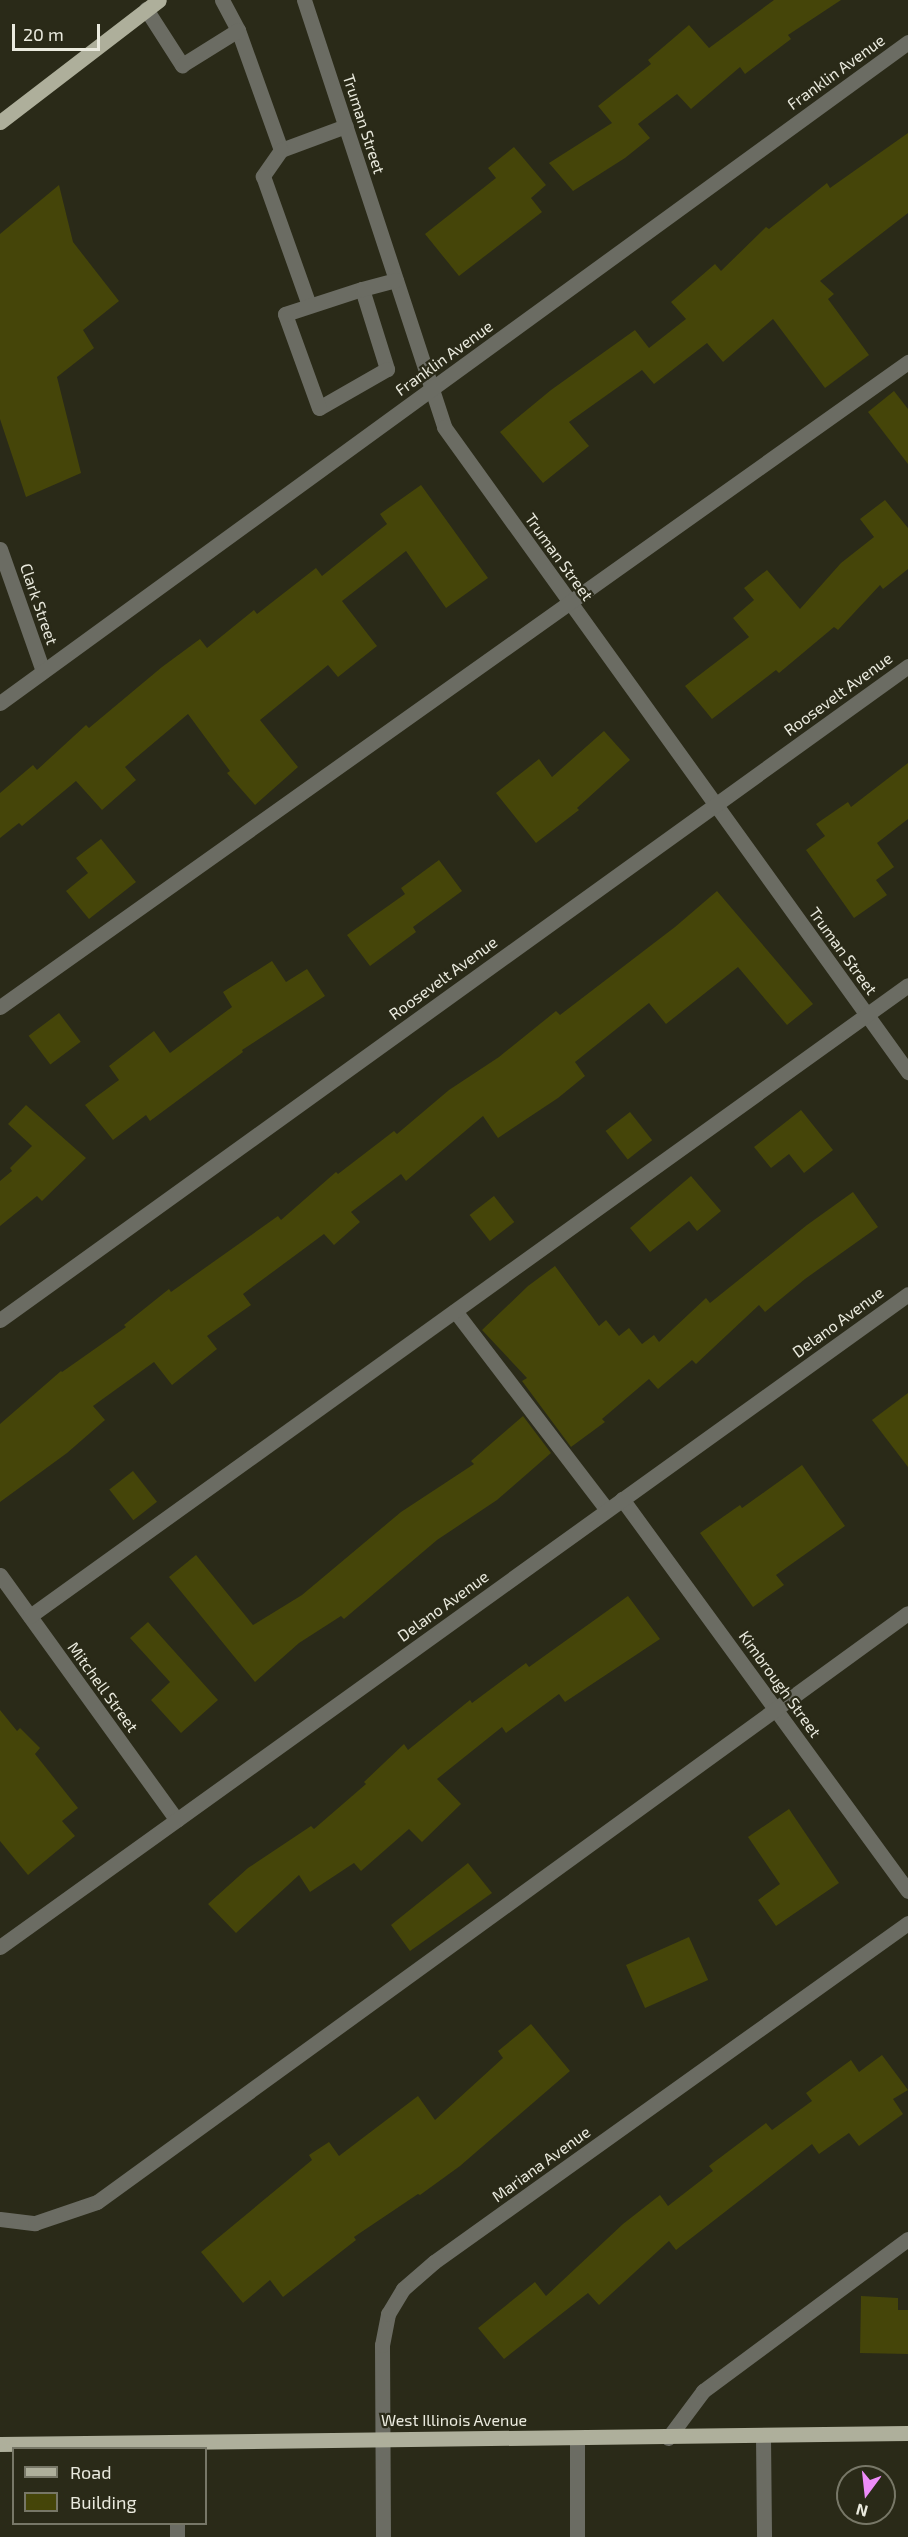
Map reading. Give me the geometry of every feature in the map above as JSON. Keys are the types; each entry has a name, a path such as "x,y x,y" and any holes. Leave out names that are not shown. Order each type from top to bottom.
{"main road":[{"path":"0,122 153,5"},
{"name":"West Illinois Avenue","path":"0,2444 176,2445 384,2438 668,2438 908,2433"}],"street":[{"path":"222,0 238,30 281,150"},
{"name":"Truman Street","path":"304,0 444,427 908,1072"},
{"path":"153,5 182,65 238,30"},
{"name":"Franklin Avenue","path":"0,703 908,42"},
{"path":"309,305 263,176 281,150 346,126"},
{"path":"362,289 387,369 319,408 285,314 309,305 362,289 396,280"},
{"path":"0,1007 908,362"},
{"name":"Clark Street","path":"0,549 43,671"},
{"name":"Roosevelt Avenue","path":"0,1320 908,666"},
{"path":"30,1616 908,985"},
{"name":"Delano Avenue","path":"0,1947 908,1294"},
{"path":"455,1311 607,1510"},
{"name":"Kimbrough Street","path":"622,1499 908,1891"},
{"name":"Mitchell Street","path":"0,1575 177,1820"},
{"path":"0,2219 35,2223 97,2202 908,1613"},
{"name":"Mariana Avenue","path":"383,2537 383,2330 393,2301 403,2289 434,2262 908,1923"},
{"path":"668,2438 704,2391 908,2239"},
{"path":"763,2437 764,2537"},
{"path":"577,2438 577,2537"}],"building":[{"path":"774,0 841,0 788,35 791,39 745,74 740,67 691,109 677,94 638,124 650,138 625,158 573,191 549,163 612,123 598,106 651,64 648,60 689,25 709,48"},
{"path":"908,133 908,213 820,281 834,294 828,299 869,355 825,388 773,319 723,362 707,343 654,384 642,370 569,422 589,446 543,483 500,432 551,390 635,330 649,348 686,319 671,302 715,264 721,271 766,227 769,229 827,183 830,188"},
{"path":"514,147 546,185 531,198 542,212 459,276 425,234 496,178 488,168"},
{"path":"59,185 73,242 119,301 83,330 94,348 57,377 81,473 26,497 0,419 0,234"},
{"path":"894,391 908,409 908,464 868,412"},
{"path":"421,485 488,578 446,608 406,551 342,601 377,646 338,677 328,665 260,720 298,767 255,805 227,773 230,771 188,714 125,767 136,780 102,810 76,781 22,826 19,823 0,838 0,793 33,765 37,770 86,725 89,728 162,667 200,639 207,648 254,610 257,614 316,568 322,576 387,524 380,514"},
{"path":"885,500 908,528 908,569 883,589 880,585 838,630 834,627 779,673 776,670 712,719 685,686 749,637 733,618 754,600 744,588 767,570 800,609 841,563 874,537 860,519"},
{"path":"604,731 630,760 577,808 579,810 536,843 496,793 539,759 552,777"},
{"path":"908,763 908,819 877,843 894,867 876,880 887,895 854,918 806,850 825,836 816,824 848,802 851,807"},
{"path":"101,839 136,882 89,919 66,891 88,873 76,858"},
{"path":"439,860 462,891 413,927 416,932 370,966 347,935 405,894 401,888"},
{"path":"717,891 813,1004 787,1025 738,967 666,1024 649,1003 575,1062 585,1076 558,1098 498,1138 483,1116 406,1181 401,1174 351,1212 360,1222 334,1245 324,1234 243,1294 251,1305 207,1336 217,1349 172,1385 154,1362 93,1406 105,1420 67,1453 0,1502 0,1424 61,1371 126,1327 124,1325 169,1289 171,1292 278,1216 281,1220 336,1172 338,1174 394,1131 397,1134 449,1090 499,1057 556,1011 560,1015 675,927"},
{"path":"272,961 286,982 307,969 325,996 242,1050 243,1052 150,1121 146,1115 113,1140 85,1105 119,1080 109,1066 154,1031 170,1053 232,1007 223,992"},
{"path":"59,1013 81,1042 50,1065 29,1036"},
{"path":"26,1105 86,1158 42,1201 37,1196 0,1226 0,1181 12,1171 10,1168 32,1146 8,1124"},
{"path":"801,1110 833,1150 804,1173 789,1154 771,1168 754,1147"},
{"path":"630,1112 652,1140 628,1159 606,1131"},
{"path":"691,1176 721,1211 697,1231 689,1221 650,1252 630,1228"},
{"path":"853,1192 878,1227 805,1279 765,1312 759,1305 696,1364 692,1360 658,1389 649,1379 602,1419 605,1422 571,1447 522,1381 527,1378 482,1330 528,1286 555,1266 599,1326 606,1320 619,1336 629,1328 642,1344 654,1335 659,1342 706,1298 710,1303 807,1225"},
{"path":"494,1196 514,1222 490,1241 470,1215"},
{"path":"908,1393 908,1467 872,1420"},
{"path":"523,1416 551,1453 497,1500 437,1540 344,1619 341,1616 299,1643 255,1682 169,1577 196,1555 253,1625 302,1595 401,1512 474,1464 471,1461"},
{"path":"802,1465 845,1526 776,1575 784,1585 753,1607 700,1533 740,1505 742,1508"},
{"path":"133,1471 157,1502 133,1520 109,1489"},
{"path":"628,1596 660,1639 565,1702 559,1694 506,1733 502,1727 437,1779 461,1804 422,1842 409,1829 361,1871 354,1863 310,1892 299,1875 236,1933 208,1904 248,1868 311,1826 314,1829 366,1784 364,1782 404,1744 408,1750 470,1700 472,1703 526,1663 529,1667"},
{"path":"148,1622 218,1700 181,1733 151,1700 170,1682 130,1638"},
{"path":"0,1710 17,1731 20,1728 40,1748 35,1754 78,1808 62,1821 75,1836 28,1875 0,1841"},
{"path":"789,1809 839,1883 776,1926 758,1900 780,1884 748,1837"},
{"path":"468,1863 492,1893 410,1951 391,1925"},
{"path":"689,1937 708,1980 645,2008 626,1965"},
{"path":"531,2024 570,2071 460,2166 420,2195 418,2194 354,2237 356,2240 283,2297 270,2280 243,2303 201,2252 312,2160 309,2155 329,2142 339,2156 418,2096 435,2120 503,2058 498,2051"},
{"path":"882,2055 908,2090 893,2099 903,2114 859,2146 849,2133 819,2154 812,2144 676,2250 669,2241 599,2305 588,2293 504,2359 478,2328 535,2282 546,2296 623,2224 660,2195 668,2206 713,2171 709,2166 766,2123 772,2130 812,2101 806,2093 851,2060 859,2072"},
{"path":"861,2296 898,2298 898,2310 908,2310 908,2354 860,2353"}]}
